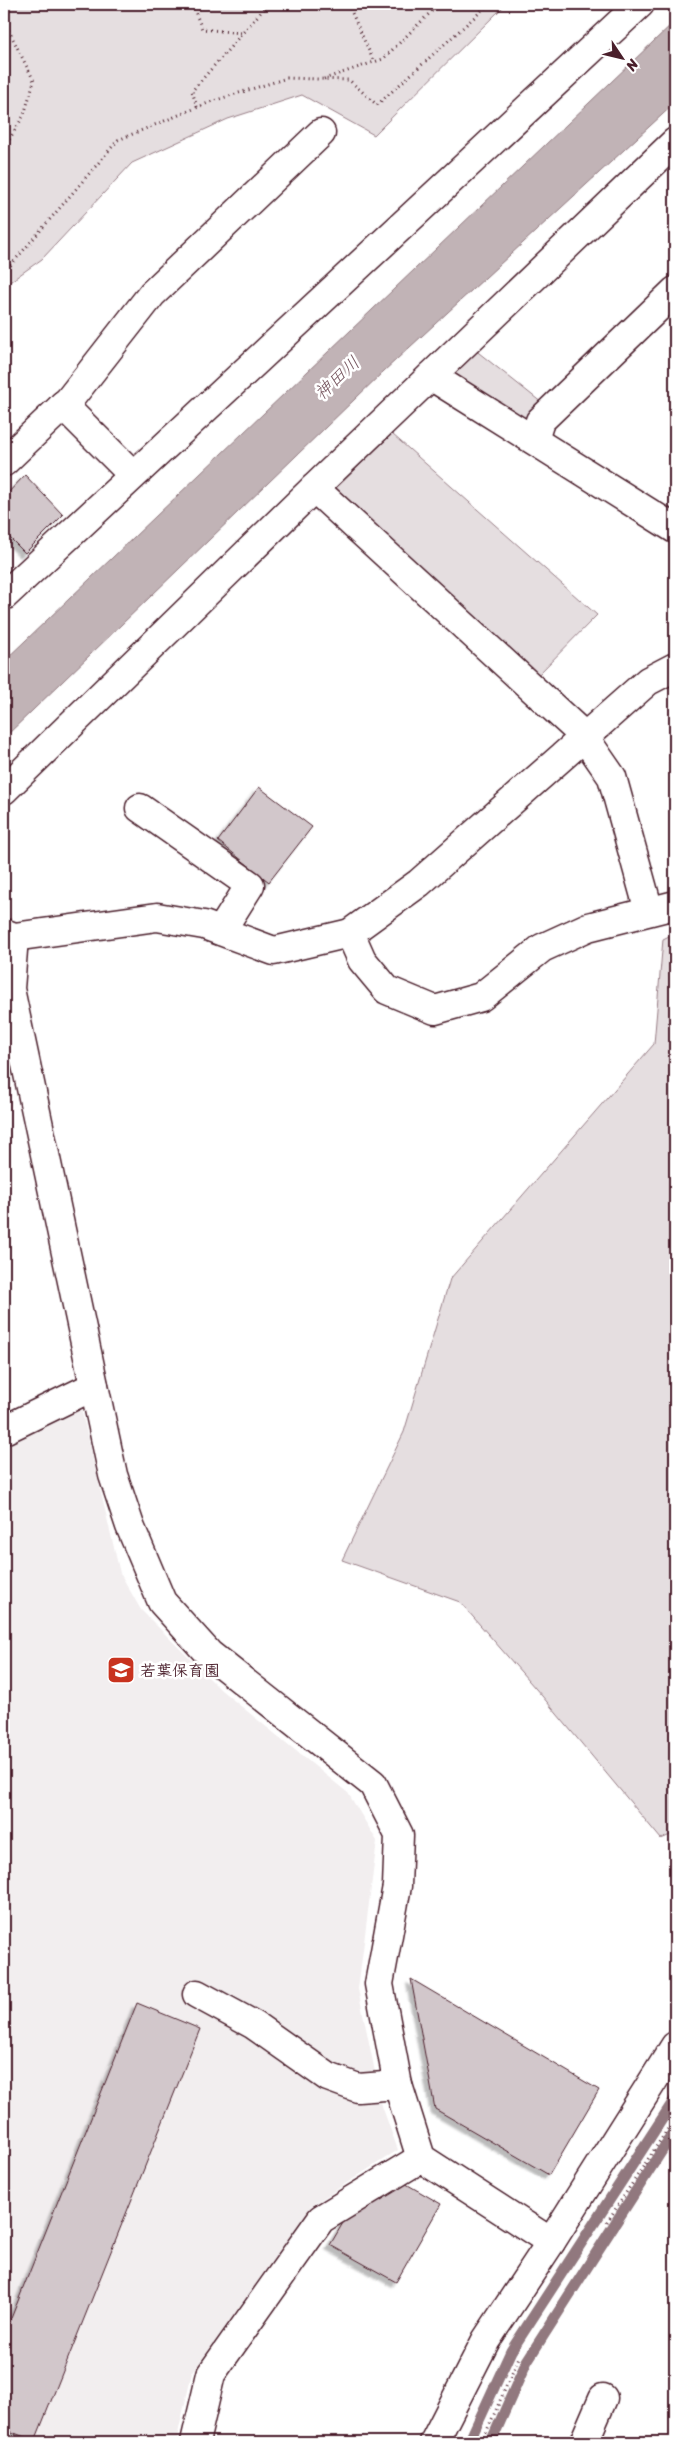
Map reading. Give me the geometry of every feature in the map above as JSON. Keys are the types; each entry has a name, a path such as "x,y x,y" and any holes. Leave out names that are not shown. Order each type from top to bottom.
{"street":[{"path":"4,596 132,474 640,4"},
{"path":"4,462 64,405 152,294 321,133"},
{"path":"4,790 314,488 675,142"},
{"path":"534,440 540,421 675,291"},
{"path":"431,376 675,529"},
{"path":"64,405 132,474"},
{"path":"314,488 584,735 612,777 662,908 588,927 542,948 481,997 435,1010 388,990 362,960 350,933"},
{"path":"551,2242 421,2158 398,2085 379,1984 397,1886 399,1835 373,1784 209,1654 162,1602 130,1526 113,1474 10,989 7,939 157,917 204,924 274,951 350,933 418,883 584,735 648,681 675,667"},
{"path":"140,808 250,885 221,931"},
{"path":"4,1430 94,1386"},
{"path":"198,1994 254,2025 328,2077 358,2088 398,2085"},
{"path":"434,2442 486,2340 551,2242 675,2046"},
{"path":"195,2442 211,2374 320,2219 421,2158"},
{"path":"584,2442 603,2398"}],"path":[{"path":"192,4 202,29 242,33"},
{"path":"197,107 192,91 268,4"},
{"path":"348,4 374,62"},
{"path":"321,80 383,59 439,4"},
{"path":"4,273 118,140 197,107 287,78 348,80 377,106 489,4"},
{"path":"4,148 24,115 34,81 7,28"},
{"path":"605,2226 675,2118"},
{"path":"482,2442 525,2348"}],"shaded area":[{"path":"4,4 506,4 374,135 302,95 228,119 132,163 42,259 4,286"},
{"path":"474,349 542,403 526,424 445,376"},
{"path":"392,434 597,615 536,677 332,492"},
{"path":"675,933 675,1833 661,1839 542,1696 460,1602 342,1560 404,1432 450,1279 654,1044 663,939"},
{"path":"80,1404 120,1573 141,1610 221,1690 348,1793 377,1841 358,1989 382,2106 398,2150 311,2206 192,2373 176,2442 4,2442 4,1441"}],"water":[{"name":"神田川","path":"675,21 675,103 384,371 4,738 4,661"}],"building":[{"path":"25,475 63,515 25,553 4,532 4,497"},
{"path":"259,787 312,827 269,882 218,841"},
{"path":"411,1979 599,2090 549,2175 435,2109"},
{"path":"137,2003 200,2029 35,2441 4,2429 4,2336"},
{"path":"401,2181 441,2204 396,2282 330,2245 347,2216"}],"waterway":[{"path":"469,2442 511,2351 675,2099"},
{"path":"491,2442 527,2361 675,2130"}],"place":[{"name":"若葉保育園","path":"121,1670"}]}
